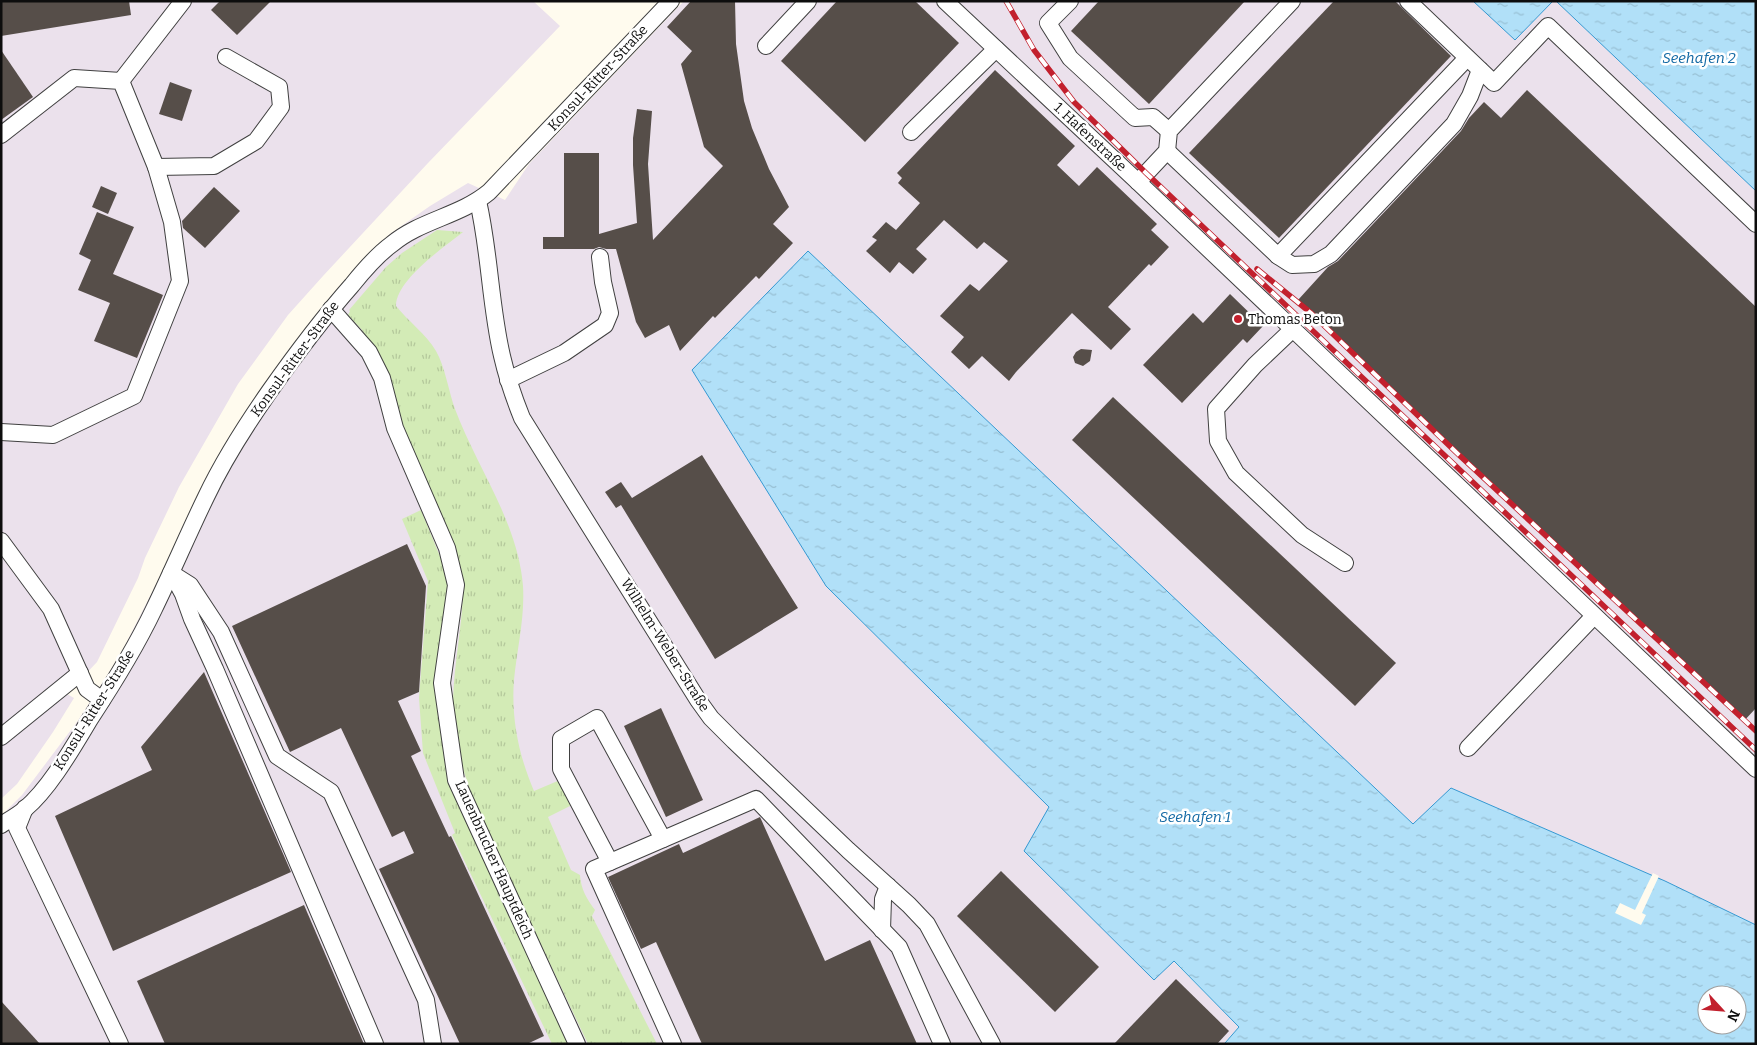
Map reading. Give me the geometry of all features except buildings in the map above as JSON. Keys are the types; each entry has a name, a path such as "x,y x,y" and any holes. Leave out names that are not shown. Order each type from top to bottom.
{"street":[{"path":"121,82 183,1"},
{"name":"Konsul-Ritter-Straße","path":"1,825 25,808 38,795 55,773 102,700 153,611 206,496 232,451 268,393 331,309 370,264 392,244 428,223 478,202 501,181 671,1"},
{"path":"766,46 808,1"},
{"name":"1. Hafenstraße","path":"945,1 1756,769"},
{"path":"1070,1 1048,23 1070,58 1135,118 1153,117 1169,132"},
{"path":"1138,182 1167,151 1169,132 1292,1"},
{"path":"1408,1 1494,84 1548,26 1756,224"},
{"path":"911,132 996,49"},
{"path":"156,167 214,166 256,142 281,107 279,87 226,57"},
{"path":"1278,256 1467,58"},
{"path":"1167,151 1278,256 1292,265 1314,264 1331,254 1454,124 1470,96 1480,70"},
{"path":"1,135 74,78 121,82"},
{"path":"1,432 53,434 134,396 180,281 172,222 156,167 121,82"},
{"name":"Wilhelm-Weber-Straße","path":"478,202 486,233 501,355 522,418 711,718 748,755 909,904 927,924 992,1044"},
{"path":"508,380 564,353 605,325 610,313 600,257"},
{"name":"Lauenbrucher Hauptdeich","path":"331,309 369,352 382,378 395,428 447,548 456,585 442,683 456,780 577,1044"},
{"path":"1293,329 1255,365 1216,409 1218,441 1236,473 1302,535 1344,563"},
{"path":"1,541 51,609 87,689 102,700"},
{"path":"171,572 183,594 192,619 223,687 375,1044"},
{"path":"171,572 190,585 221,632 277,756 330,792 426,1000 433,1044"},
{"path":"1468,748 1594,616"},
{"path":"1,737 80,673"},
{"path":"610,862 561,769 561,739 598,718 663,839"},
{"path":"673,1044 594,869 756,799 899,947 942,1044"},
{"path":"25,808 17,828 120,1044"},
{"path":"882,930 883,899 888,886"}],"shaded area":[{"path":"1,1 533,1 560,26 428,163 323,276 288,315 238,384 179,487 97,662 67,694 74,698 53,732 17,784 1,799"},
{"path":"684,1 1473,1 1515,40 1553,1 1556,1 1756,191 1756,925 1665,881 1452,789 1413,824 1013,447 826,586 1049,807 1154,980 1173,961 1239,1027 1225,1042 1226,1044 1,1044 1,816 22,795 77,722 119,657 176,545 321,311 390,234 430,206 468,183 505,200 529,164"}],"green space":[{"path":"437,230 463,232 412,275 398,296 396,306 436,351 464,431 505,517 520,562 523,586 522,621 513,695 520,751 534,791 560,780 572,805 548,817 571,870 580,875 585,894 595,910 592,916 657,1044 588,1044 478,812 464,772 453,716 463,579 404,443 379,357 362,330 348,315 349,310 386,267 402,253"},
{"path":"421,510 450,581 440,697 442,738 449,775 573,1044 552,1044 452,835 455,833 423,753 419,698 428,581 402,519"}],"water":[{"path":"1473,1 1553,1 1515,40"},
{"name":"Seehafen 2","path":"1556,1 1756,1 1756,191"},
{"name":"Seehafen 1","path":"808,251 1413,824 1451,788 1665,881 1756,925 1756,1044 1226,1044 1239,1027 1174,961 1154,980 1024,851 1049,807 826,586 692,370"}],"pier":[{"path":"1653,873 1659,876 1642,913 1646,915 1641,925 1615,913 1620,903 1635,910"}],"railway":[{"path":"1006,1 1034,50 1074,102 1146,173 1756,750"},
{"path":"1257,269 1311,313 1459,455 1756,731"}],"place":[{"name":"Thomas Beton","path":"1238,319"}]}
